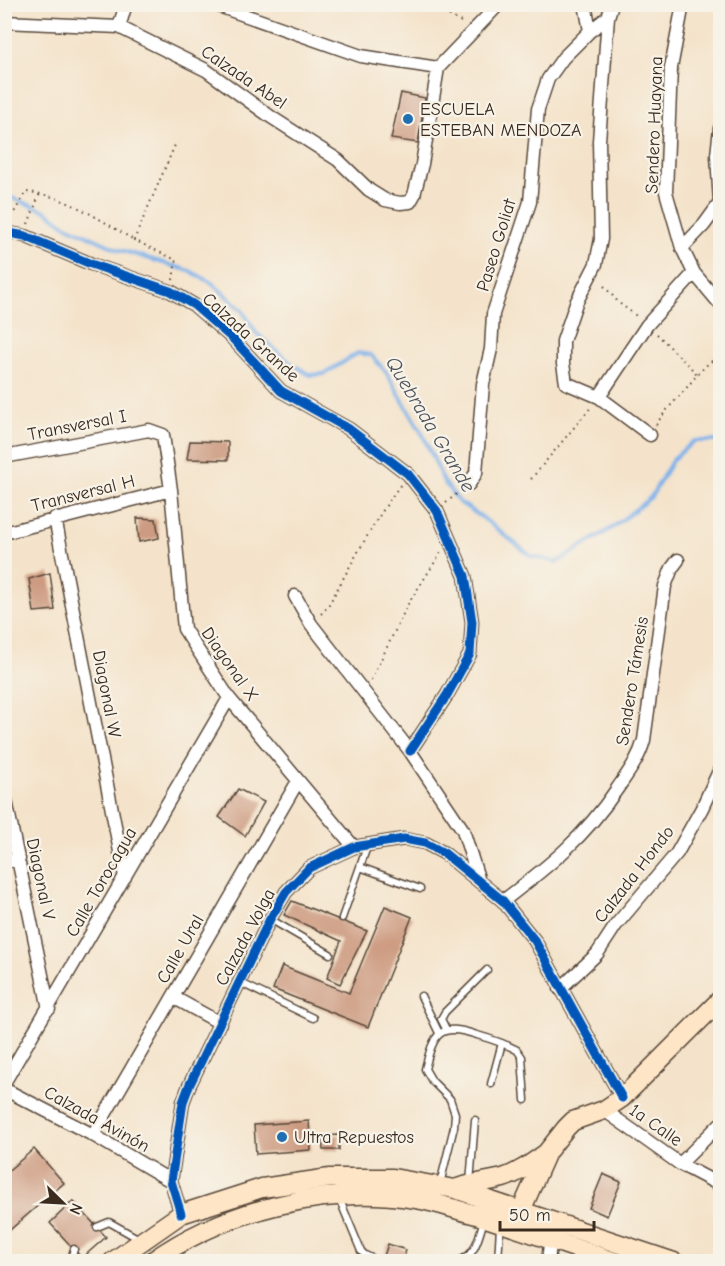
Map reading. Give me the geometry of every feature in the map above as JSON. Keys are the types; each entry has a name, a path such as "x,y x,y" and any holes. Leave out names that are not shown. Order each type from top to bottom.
{"main road":[{"path":"505,1219 547,1152 570,1124 604,1110 622,1098 720,1000"},
{"path":"112,1262 181,1214 262,1188 330,1178 393,1178 455,1186 504,1178 521,1170 547,1152"},
{"path":"455,1186 505,1219 549,1239 616,1262"},
{"path":"155,1260 209,1227 272,1207 337,1195 418,1199 505,1219 554,1221 674,1262"}],"street":[{"path":"119,27 126,4"},
{"path":"213,4 361,56 438,68 477,30 499,4"},
{"path":"585,4 590,31"},
{"name":"Sendero Huayana","path":"683,4 671,68 666,192 682,248 694,273 720,304"},
{"path":"610,11 599,141 601,239 596,264 576,303 562,341 563,364 566,383 599,397 650,435"},
{"name":"Paseo Goliat","path":"469,484 476,473 483,384 492,350 493,314 530,202 538,109 548,79 563,58 610,11"},
{"name":"Calzada Abel","path":"4,22 119,27 206,70 271,117 338,160 369,190 385,200 400,203 410,202 423,164 438,68"},
{"path":"682,248 704,225 720,203 717,155 720,128"},
{"name":"Calzada Grande","path":"4,232 25,236 91,264 170,291 194,305 232,338 281,391 349,429 408,474 437,511 465,576 472,622 470,654 447,695 410,751"},
{"path":"599,397 647,325 694,273"},
{"name":"Transversal I","path":"4,457 149,430 157,432"},
{"name":"Diagonal X","path":"157,432 163,435 165,443 184,629 229,698 354,846"},
{"name":"Transversal H","path":"4,533 55,518 171,490"},
{"name":"Diagonal W","path":"55,518 125,877"},
{"name":"Sendero Támesis","path":"503,901 552,863 590,826 636,761 644,740 665,586 672,567 678,560"},
{"path":"295,596 312,624 410,751 463,830 478,878"},
{"name":"Calle Torocagua","path":"4,1083 229,698"},
{"name":"Calzada Hondo","path":"560,989 597,954 616,925 677,853 720,769"},
{"name":"Calle Ural","path":"93,1135 298,782"},
{"name":"Diagonal V","path":"4,791 49,1009"},
{"name":"Calzada Volga","path":"181,1214 171,1181 183,1102 239,982 286,892 309,868 354,846 404,839 425,843 444,853 478,878 503,901 535,941 622,1098"},
{"path":"4,862 19,859"},
{"path":"173,997 220,1023"},
{"name":"Calzada Avinón","path":"4,1089 93,1135 171,1181"},
{"name":"1a Calle","path":"604,1110 680,1164 720,1185"},
{"path":"680,1164 720,1124"},
{"path":"548,1262 549,1239 554,1221"}],"lane":[{"path":"342,918 369,844"},
{"path":"360,867 420,890"},
{"path":"270,919 330,954"},
{"path":"446,1029 441,1019 445,1012 487,970"},
{"path":"239,982 313,1018"},
{"path":"421,996 440,1033"},
{"path":"455,1186 455,1114 450,1099 432,1081 424,1069 430,1047 440,1033 446,1029 457,1028 517,1050 522,1057 525,1100"},
{"path":"491,1084 502,1043"},
{"path":"455,1186 475,1120"},
{"path":"337,1195 364,1258 381,1262"},
{"path":"454,1262 466,1258 505,1219"},
{"path":"498,1262 505,1219"},
{"path":"97,1227 109,1222 141,1240"},
{"path":"70,1262 74,1249"}],"path":[{"path":"428,4 477,30"},
{"path":"134,240 175,145"},
{"path":"4,219 15,211 26,192 96,216 134,240 176,260 172,281"},
{"path":"30,217 39,195"},
{"path":"650,435 665,410 697,374 720,356"},
{"path":"531,479 599,397"},
{"path":"312,624 328,606 377,517 408,474"},
{"path":"445,504 469,484"},
{"path":"365,691 408,604 449,538"}],"building":[{"name":"ESCUELA ESTEBAN MENDOZA","path":"401,93 425,98 418,143 391,139"},
{"path":"190,441 228,442 228,460 187,459"},
{"path":"137,518 156,519 159,538 139,542"},
{"path":"50,573 55,610 34,612 29,579"},
{"path":"238,789 264,802 245,836 219,817"},
{"path":"292,901 367,931 340,984 327,978 341,941 284,915"},
{"path":"385,906 412,917 368,1027 273,989 282,966 349,993"},
{"name":"Ultra Repuestos","path":"309,1121 311,1150 256,1154 254,1125"},
{"path":"339,1135 339,1150 323,1150 322,1136"},
{"path":"34,1149 64,1183 4,1235 4,1174"},
{"path":"603,1174 621,1182 607,1216 589,1208"},
{"path":"73,1201 106,1237 82,1258 50,1223"},
{"path":"388,1244 406,1250 403,1262 382,1262"}],"waterway":[{"name":"Quebrada Grande","path":"4,195 46,211 65,225 117,249 190,271 212,283 242,310 256,333 292,364 310,375 324,374 358,353 371,355 386,372 423,435 444,482 459,502 531,556 557,562 612,528 651,497 673,459 694,441 720,441"}],"cycle path":[{"path":"4,232 25,236 91,264 170,291 194,305 232,338 281,391 349,429 408,474 437,511 465,576 472,622 470,654 447,695 410,751"},
{"path":"181,1214 171,1181 183,1102 189,1086 270,919 286,892 309,868 354,847 404,839 425,843 444,853 503,901 535,941 622,1098"}],"place":[{"name":"ESCUELA ESTEBAN MENDOZA","path":"408,119"},
{"name":"Ultra Repuestos","path":"282,1137"}]}
